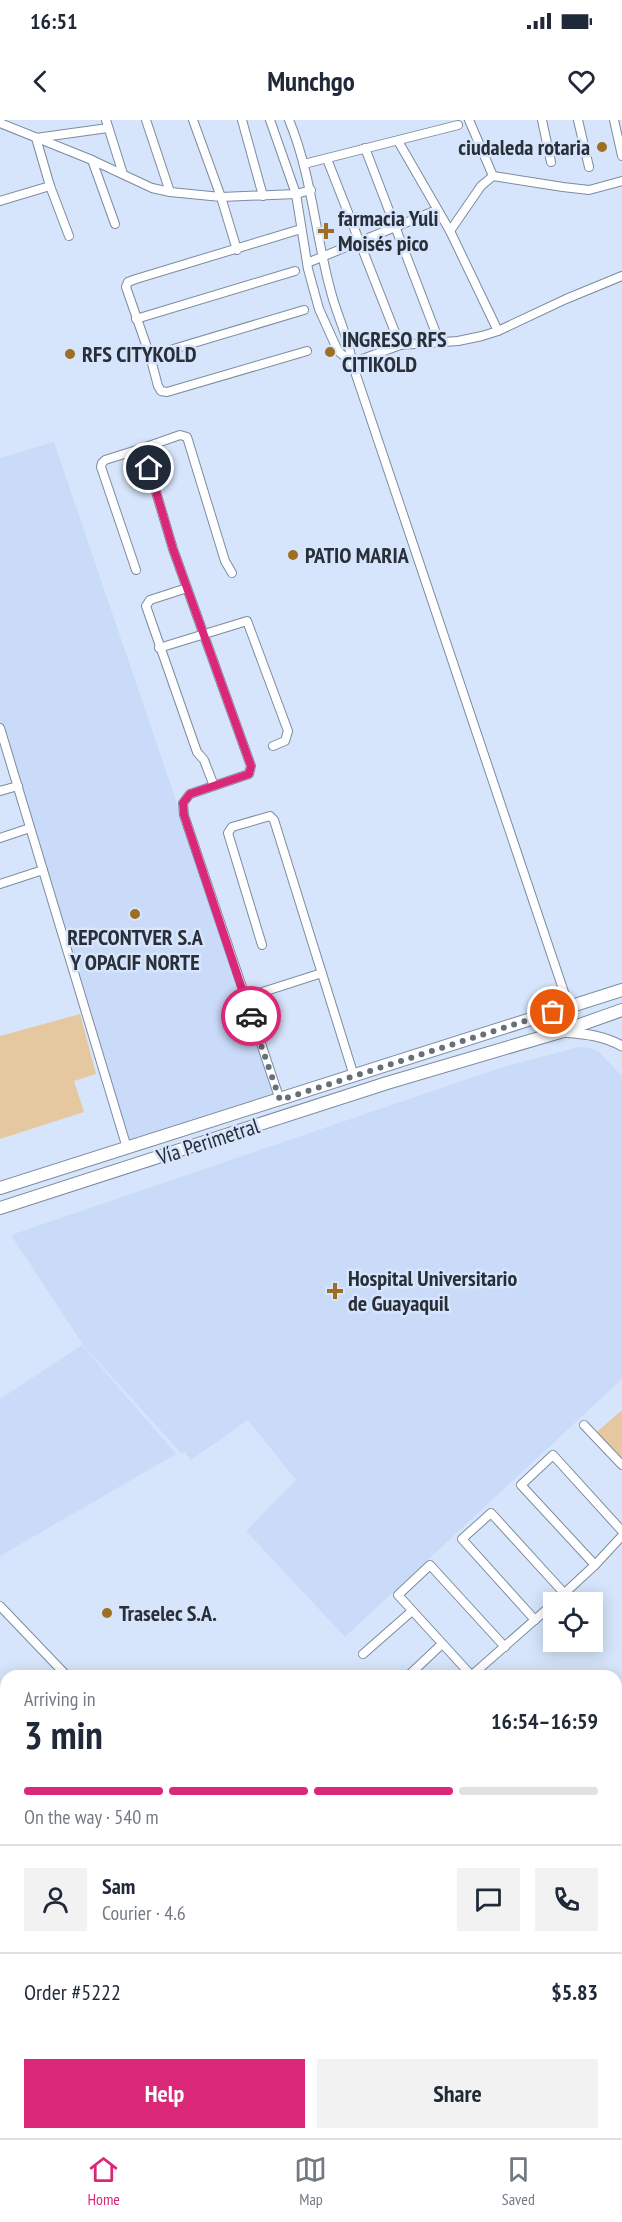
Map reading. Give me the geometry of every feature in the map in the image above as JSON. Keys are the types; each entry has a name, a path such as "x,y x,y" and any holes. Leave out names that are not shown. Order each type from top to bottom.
{"highway":[{"name":"Vía Perimetral","path":"0,1188 622,990"},
{"name":"Vía Perimetral","path":"0,1208 387,1083 560,1032 622,1010"}],"main road":[{"path":"560,1032 595,1035 608,1038 622,1046"}],"street":[{"path":"146,120 170,192"},
{"path":"193,120 237,250"},
{"path":"242,120 263,196"},
{"path":"270,120 296,194 307,263 320,309 338,351 352,363"},
{"path":"289,120 311,190 331,292 350,347 352,363 569,1007"},
{"path":"469,120 493,176"},
{"path":"542,120 552,162"},
{"path":"578,120 589,166"},
{"path":"614,120 622,156"},
{"path":"0,123 92,160 152,188 170,192 221,198 296,194 311,190"},
{"path":"36,138 107,124 123,174"},
{"path":"304,164 458,125"},
{"path":"36,138 50,186 69,236"},
{"path":"398,141 450,231 498,331"},
{"path":"365,148 439,341"},
{"path":"327,159 400,345"},
{"path":"92,160 115,224"},
{"path":"450,231 481,186 493,176 564,188 589,189 622,181"},
{"path":"0,201 50,186"},
{"path":"307,263 437,210"},
{"path":"301,229 128,282 126,287 161,391 167,392 307,351"},
{"path":"136,319 295,272"},
{"path":"352,363 400,345 458,340 498,331 622,276"},
{"path":"150,356 304,310"},
{"path":"136,570 101,467 105,460 180,435 187,437 225,561 232,573"},
{"path":"143,448 173,549 252,770 249,774 190,794 183,803 184,815 280,1100"},
{"path":"187,588 147,603 146,606 197,752 204,760 214,786"},
{"path":"159,648 244,621 249,623 288,731 285,741 273,747"},
{"path":"0,728 3,746 18,786 127,1148"},
{"path":"0,792 18,786"},
{"path":"262,945 228,833 232,827 270,816 274,820 354,1076"},
{"path":"0,838 30,828"},
{"path":"0,884 43,870"},
{"path":"244,998 322,973"},
{"path":"584,1425 622,1465"},
{"path":"595,1565 521,1485 553,1455 622,1531"},
{"path":"535,1620 462,1539 491,1513 563,1592"},
{"path":"565,1592 622,1536"},
{"path":"466,1670 398,1595 430,1565 505,1647"},
{"path":"0,1606 61,1670"},
{"path":"363,1654 412,1611"},
{"path":"477,1670 543,1612"},
{"path":"414,1670 442,1644"}],"shaded area":[{"name":"REPCONTVER S.A Y OPACIF NORTE","path":"54,442 278,1100 127,1148 0,728 0,458"},
{"path":"80,1014 96,1074 74,1081 84,1112 0,1139 0,1036"},
{"name":"Hospital Universitario de Guayaquil","path":"579,1047 591,1048 599,1052 622,1076 622,1379 345,1637 246,1531 296,1480 248,1420 191,1460 185,1452 182,1454 84,1346 11,1235 500,1068"},
{"path":"82,1345 176,1454 0,1556 0,1399"},
{"path":"622,1410 622,1460 597,1432"}],"way so far":[{"path":"251,1016 280,1100 553,1012"}],"place":[{"name":"ciudaleda rotaria","path":"602,147"},
{"name":"farmacia Yuli Moisés pico","path":"326,231"},
{"name":"INGRESO RFS CITIKOLD","path":"330,352"},
{"name":"RFS CITYKOLD","path":"70,354"},
{"name":"PATIO MARIA","path":"293,555"},
{"name":"REPCONTVER S.A Y OPACIF NORTE","path":"135,914"},
{"name":"Hospital Universitario de Guayaquil","path":"335,1291"},
{"name":"Traselec S.A.","path":"107,1613"}],"route":[{"path":"149,468 173,549 252,770 249,774 190,794 183,803 184,815 251,1016"}]}
